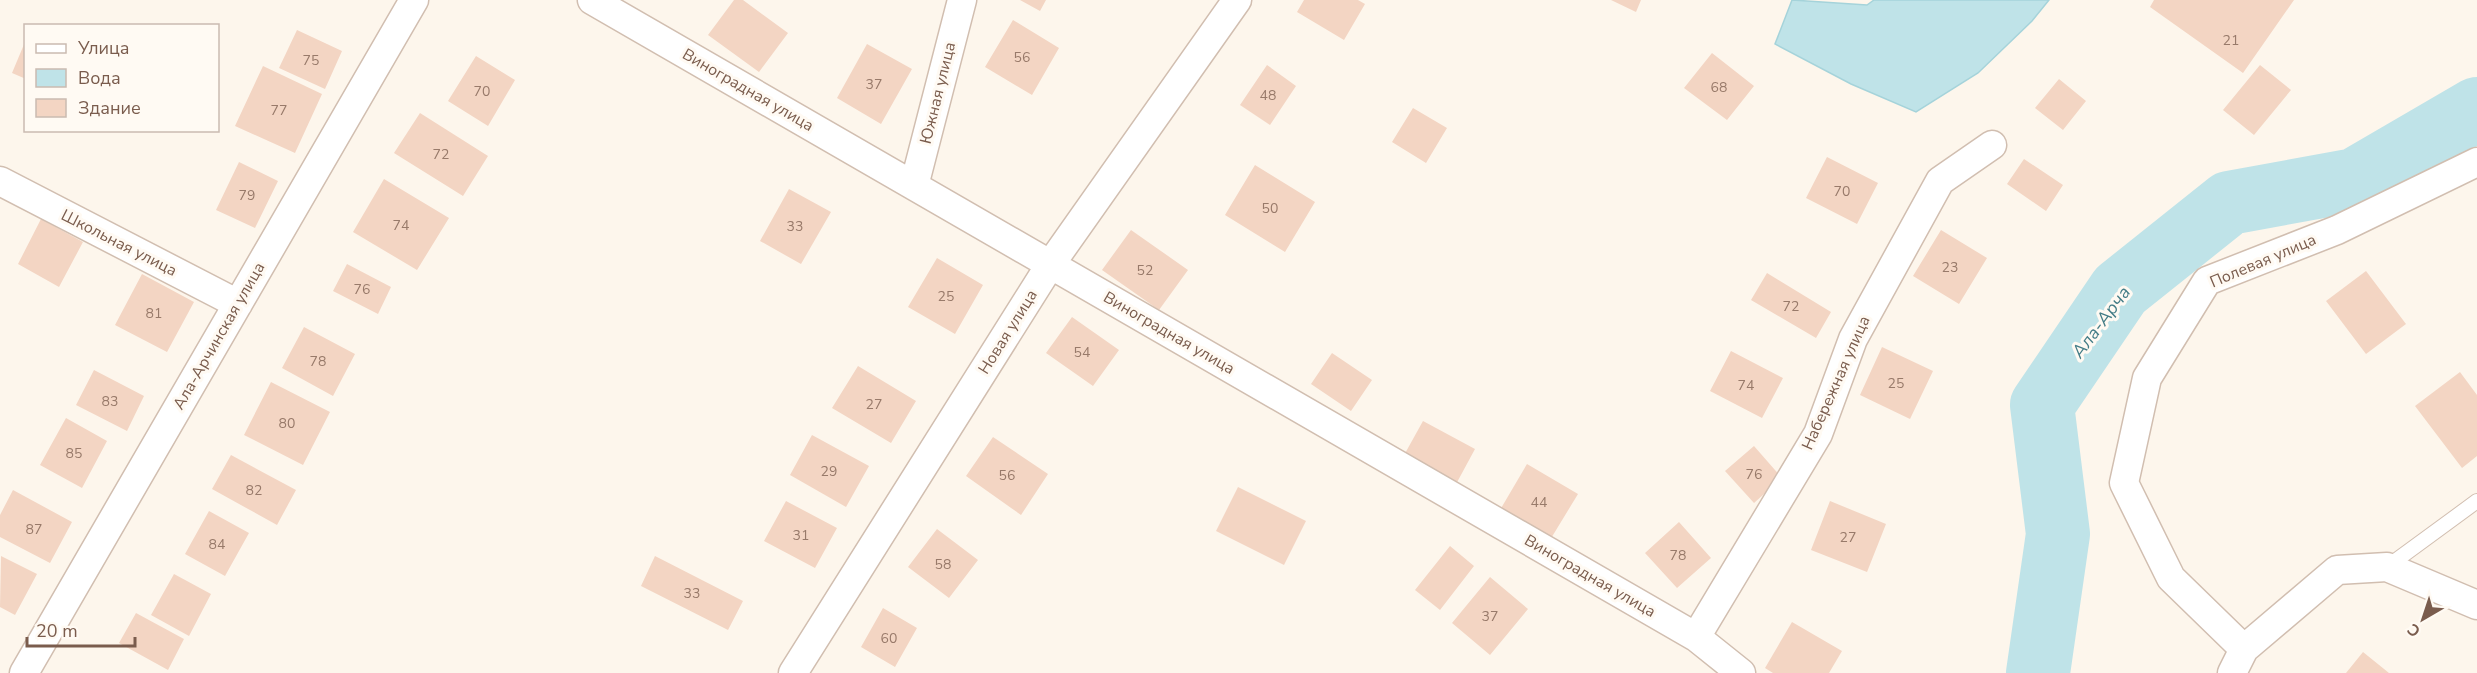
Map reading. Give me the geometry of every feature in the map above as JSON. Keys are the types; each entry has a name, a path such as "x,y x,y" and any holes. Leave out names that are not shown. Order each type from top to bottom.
{"street":[{"name":"Ала-Арчинская улица","path":"24,673 414,0"},
{"name":"Виноградная улица","path":"592,0 1696,637 1734,671"},
{"name":"Южная улица","path":"914,186 962,0"},
{"name":"Новая улица","path":"793,673 1050,265 1237,0"},
{"name":"Набережная улица","path":"1696,637 1818,434 1853,339 1940,181 1992,145"},
{"name":"Полевая улица","path":"2477,162 2337,230 2206,281 2147,378 2124,483 2171,578 2238,661 2337,570 2387,567 2477,605"},
{"name":"Школьная улица","path":"0,181 238,304"}],"lane":[{"path":"2387,567 2477,501"}],"water":[{"path":"1792,0 1867,5 1874,0 2049,0 2032,21 1978,73 1916,112 1851,84 1775,44"}],"building":[{"path":"734,0 743,0 788,33 759,72 708,35"},
{"path":"1020,0 1046,0 1040,11"},
{"path":"1304,0 1358,0 1365,4 1344,40 1297,12"},
{"path":"1611,0 1641,0 1636,12"},
{"path":"2154,0 2294,0 2243,73 2150,7"},
{"path":"1013,20 1059,48 1032,95 985,67"},
{"path":"297,30 342,51 325,89 279,68"},
{"path":"24,44 24,78 12,73"},
{"path":"867,44 912,69 881,124 837,98"},
{"path":"1712,53 1754,86 1727,120 1684,88"},
{"path":"476,56 515,80 488,126 448,101"},
{"path":"1267,65 1296,86 1270,125 1240,105"},
{"path":"2260,65 2291,90 2254,135 2223,110"},
{"path":"263,66 322,94 295,153 235,126"},
{"path":"2059,79 2086,101 2063,130 2035,108"},
{"path":"1413,108 1447,128 1426,163 1392,142"},
{"path":"420,113 488,156 463,196 394,153"},
{"path":"1827,157 1878,183 1857,224 1806,198"},
{"path":"2024,159 2063,185 2046,211 2007,184"},
{"path":"239,162 278,181 255,228 216,210"},
{"path":"1255,165 1315,202 1285,252 1225,215"},
{"path":"384,179 449,218 417,270 353,232"},
{"path":"789,189 831,212 801,264 760,241"},
{"path":"41,219 83,242 59,287 18,264"},
{"path":"1131,230 1188,270 1159,310 1102,270"},
{"path":"1941,230 1987,258 1959,304 1913,276"},
{"path":"937,258 983,285 955,334 908,307"},
{"path":"347,264 391,287 378,314 333,291"},
{"path":"2366,271 2406,324 2366,354 2326,301"},
{"path":"1767,273 1831,312 1816,338 1751,300"},
{"path":"142,274 194,302 167,352 115,325"},
{"path":"1072,317 1119,350 1093,386 1046,353"},
{"path":"304,327 355,354 333,396 282,368"},
{"path":"1882,347 1933,371 1910,419 1860,395"},
{"path":"1731,351 1783,378 1762,418 1710,391"},
{"path":"1332,353 1372,380 1351,411 1311,384"},
{"path":"858,366 916,401 891,443 832,408"},
{"path":"94,370 144,396 127,431 76,405"},
{"path":"2460,372 2477,395 2477,456 2462,468 2415,406"},
{"path":"271,382 330,412 303,465 244,435"},
{"path":"66,418 107,441 82,488 40,465"},
{"path":"1423,421 1475,449 1455,486 1403,457"},
{"path":"812,435 869,466 846,507 790,475"},
{"path":"993,437 1048,474 1021,515 966,476"},
{"path":"1754,446 1782,478 1754,503 1725,471"},
{"path":"231,455 296,490 277,525 212,489"},
{"path":"1527,464 1578,494 1550,540 1500,510"},
{"path":"1238,487 1306,521 1284,565 1216,531"},
{"path":"13,490 72,522 50,563 0,537 0,515"},
{"path":"786,501 837,528 815,568 764,541"},
{"path":"1830,501 1886,524 1867,572 1811,550"},
{"path":"209,511 249,533 225,576 185,554"},
{"path":"1679,522 1711,558 1677,588 1645,553"},
{"path":"937,529 978,560 949,598 908,567"},
{"path":"1450,546 1474,566 1440,610 1415,590"},
{"path":"1,556 37,574 15,615 0,607"},
{"path":"655,556 743,601 728,630 641,586"},
{"path":"174,574 211,594 189,636 151,615"},
{"path":"1490,577 1528,609 1490,655 1452,623"},
{"path":"883,608 917,628 895,667 861,647"},
{"path":"136,613 184,639 168,670 119,643"},
{"path":"1792,622 1842,651 1829,673 1773,673 1765,668"},
{"path":"2363,652 2389,673 2346,673"}],"waterway":[{"name":"Ала-Арча","path":"2038,673 2058,534 2042,405 2120,290 2229,203 2355,180 2477,109"}]}
